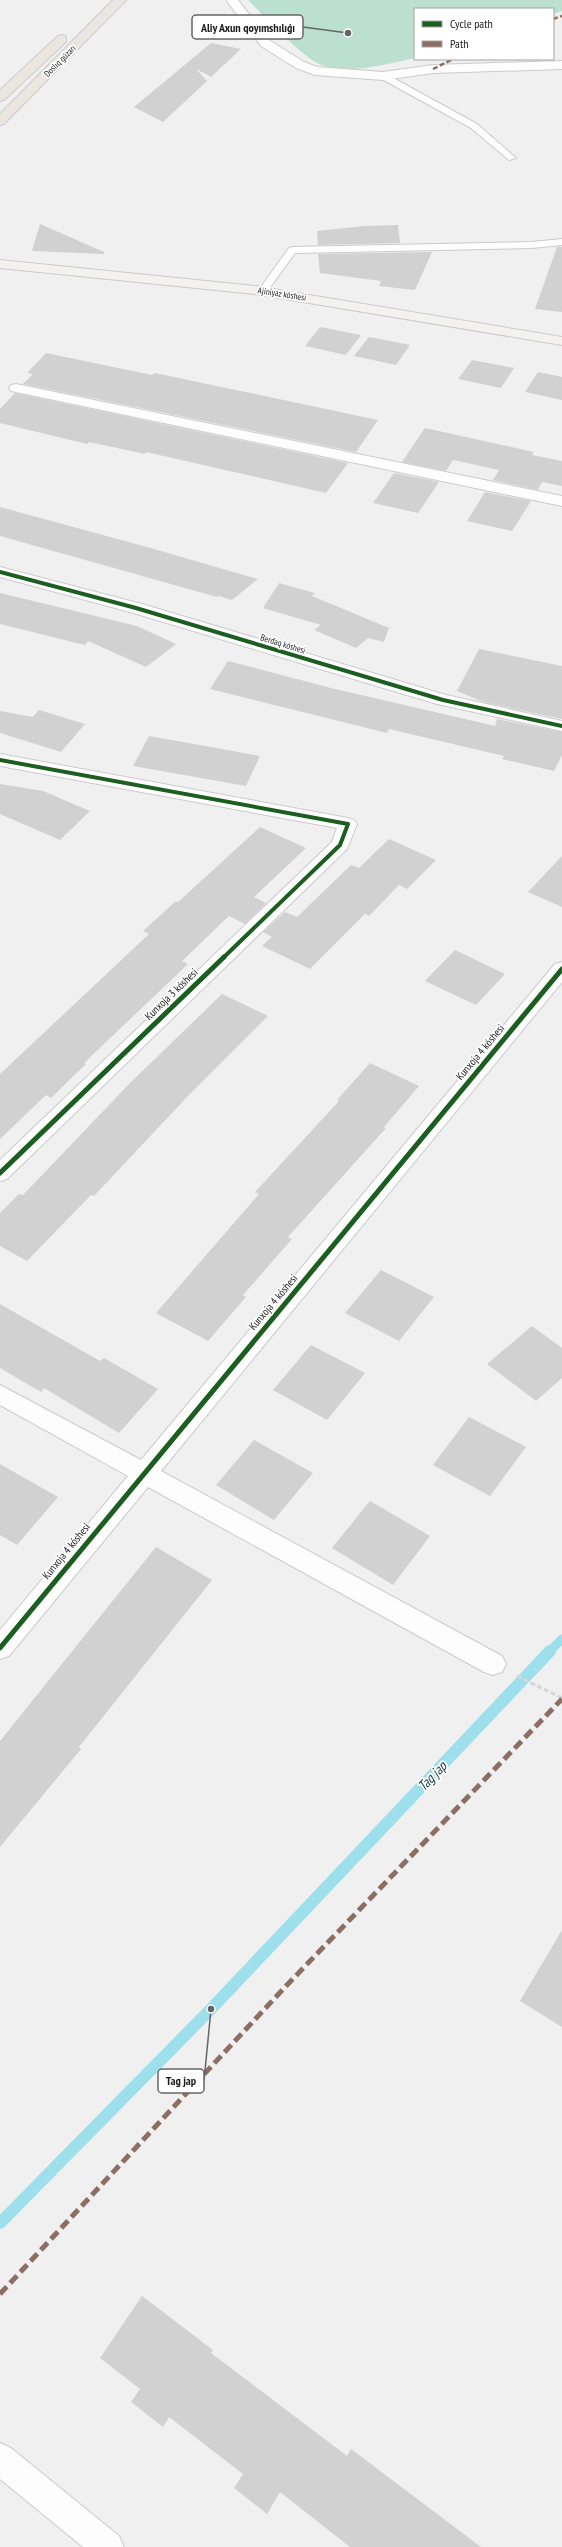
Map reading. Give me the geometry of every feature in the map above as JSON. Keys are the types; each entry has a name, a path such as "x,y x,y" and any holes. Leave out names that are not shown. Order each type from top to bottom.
{"main road":[{"name":"Doslıq gúzarı","path":"0,121 120,0"},
{"name":"Doslıq gúzarı","path":"0,97 69,32"}],"street":[{"path":"232,0 265,43 300,65 315,71 383,76 440,69 562,65"},
{"name":"Ajiniyaz kóshesi","path":"0,264 263,291 562,341"},
{"path":"16,388 562,501"},
{"name":"Berdaq kóshesi","path":"0,572 136,608 443,700 562,726"},
{"name":"Kunxoja 3 kóshesi","path":"0,760 348,824 340,845 0,1173"},
{"name":"Kunxoja 4 kóshesi","path":"0,1648 562,969"},
{"path":"0,1394 493,1664"},
{"path":"0,2459 108,2547"}],"lane":[{"path":"383,76 474,126 512,158"},
{"path":"263,291 292,250 516,246 562,242"}],"path":[{"path":"493,1664 562,1698"}],"green space":[{"path":"248,0 562,0 562,11 554,14 554,8 414,8 414,58 371,67 338,69 327,67 308,57 286,38"}],"building":[{"path":"211,43 241,49 211,77 196,69 207,81 163,122 134,107"},
{"path":"40,224 104,252 104,254 32,251"},
{"path":"398,225 400,243 318,245 317,231 364,226"},
{"path":"557,247 562,247 562,312 535,309"},
{"path":"432,252 415,290 379,286 381,281 320,273 318,254"},
{"path":"320,327 361,335 346,355 305,346"},
{"path":"369,337 410,345 396,365 354,356"},
{"path":"46,353 152,375 155,373 378,420 356,452 23,384 33,374 27,373"},
{"path":"472,360 514,368 501,388 458,379"},
{"path":"538,372 562,377 562,400 525,392"},
{"path":"15,393 348,463 326,493 146,452 145,454 89,442 87,444 0,423 0,409"},
{"path":"425,428 534,452 532,455 562,461 562,486 542,482 538,490 493,480 499,470 453,460 446,471 402,462"},
{"path":"394,473 439,482 418,513 373,503"},
{"path":"485,492 531,501 512,531 467,521"},
{"path":"0,507 258,579 232,600 219,596 217,597 0,536"},
{"path":"279,583 315,593 312,596 389,628 384,642 368,638 356,648 314,630 321,625 263,608"},
{"path":"0,593 137,626 176,644 146,667 88,641 85,645 0,624"},
{"path":"479,649 562,666 562,719 483,702 457,691"},
{"path":"228,661 331,688 495,726 497,719 562,732 562,755 554,771 502,759 504,756 389,729 387,733 210,689"},
{"path":"39,710 85,724 61,752 0,733 0,711 33,717"},
{"path":"149,736 260,756 246,786 133,766"},
{"path":"0,784 43,791 90,811 60,840 0,814"},
{"path":"260,827 306,848 254,897 266,903 245,924 229,916 182,961 188,964 84,1063 86,1064 51,1098 46,1095 0,1139 0,1074 149,934 143,931 176,901 178,902"},
{"path":"389,839 436,860 407,889 399,885 369,916 365,914 310,969 262,946 272,937 263,932 285,912 297,917 351,865 359,868"},
{"path":"562,856 562,907 528,892"},
{"path":"455,950 505,974 476,1005 425,981"},
{"path":"222,994 268,1016 188,1096 94,1196 91,1195 27,1261 0,1246 0,1213 19,1194 23,1195 130,1083"},
{"path":"370,1063 419,1086 384,1127 386,1128 288,1237 292,1239 243,1295 246,1297 208,1341 156,1313 259,1194 255,1192 339,1101 337,1100"},
{"path":"381,1270 434,1297 399,1341 345,1313"},
{"path":"0,1304 100,1361 104,1358 158,1389 119,1433 44,1388 41,1392 0,1368"},
{"path":"532,1326 562,1348 562,1378 536,1401 487,1364"},
{"path":"311,1345 365,1373 327,1420 273,1390"},
{"path":"469,1417 526,1447 490,1496 433,1465"},
{"path":"254,1440 313,1473 274,1520 216,1485"},
{"path":"0,1464 58,1497 17,1545 0,1535"},
{"path":"370,1501 430,1536 393,1585 332,1548"},
{"path":"156,1547 212,1580 79,1747 81,1749 0,1847 0,1741"},
{"path":"562,1930 562,2027 520,2001"},
{"path":"142,2296 213,2350 211,2353 347,2456 351,2449 481,2547 350,2547 280,2492 267,2514 234,2488 243,2474 169,2417 163,2427 131,2402 140,2389 100,2358"}],"waterway":[{"name":"Tag jap","path":"550,1651 562,1639"},
{"name":"Tag jap","path":"0,2223 211,2009 550,1651"}],"marked path":[{"path":"554,19 562,16"},
{"path":"433,69 451,60"},
{"path":"0,2294 286,1986 562,1699"}],"cycle path":[{"path":"0,572 136,608 443,700 562,726"},
{"path":"0,760 348,824 340,845 0,1173"},
{"path":"0,1648 562,969"}],"place":[{"name":"Aliy Axun qoyımshılıǵı","path":"348,33"},
{"name":"Tag jap","path":"211,2009"}]}
